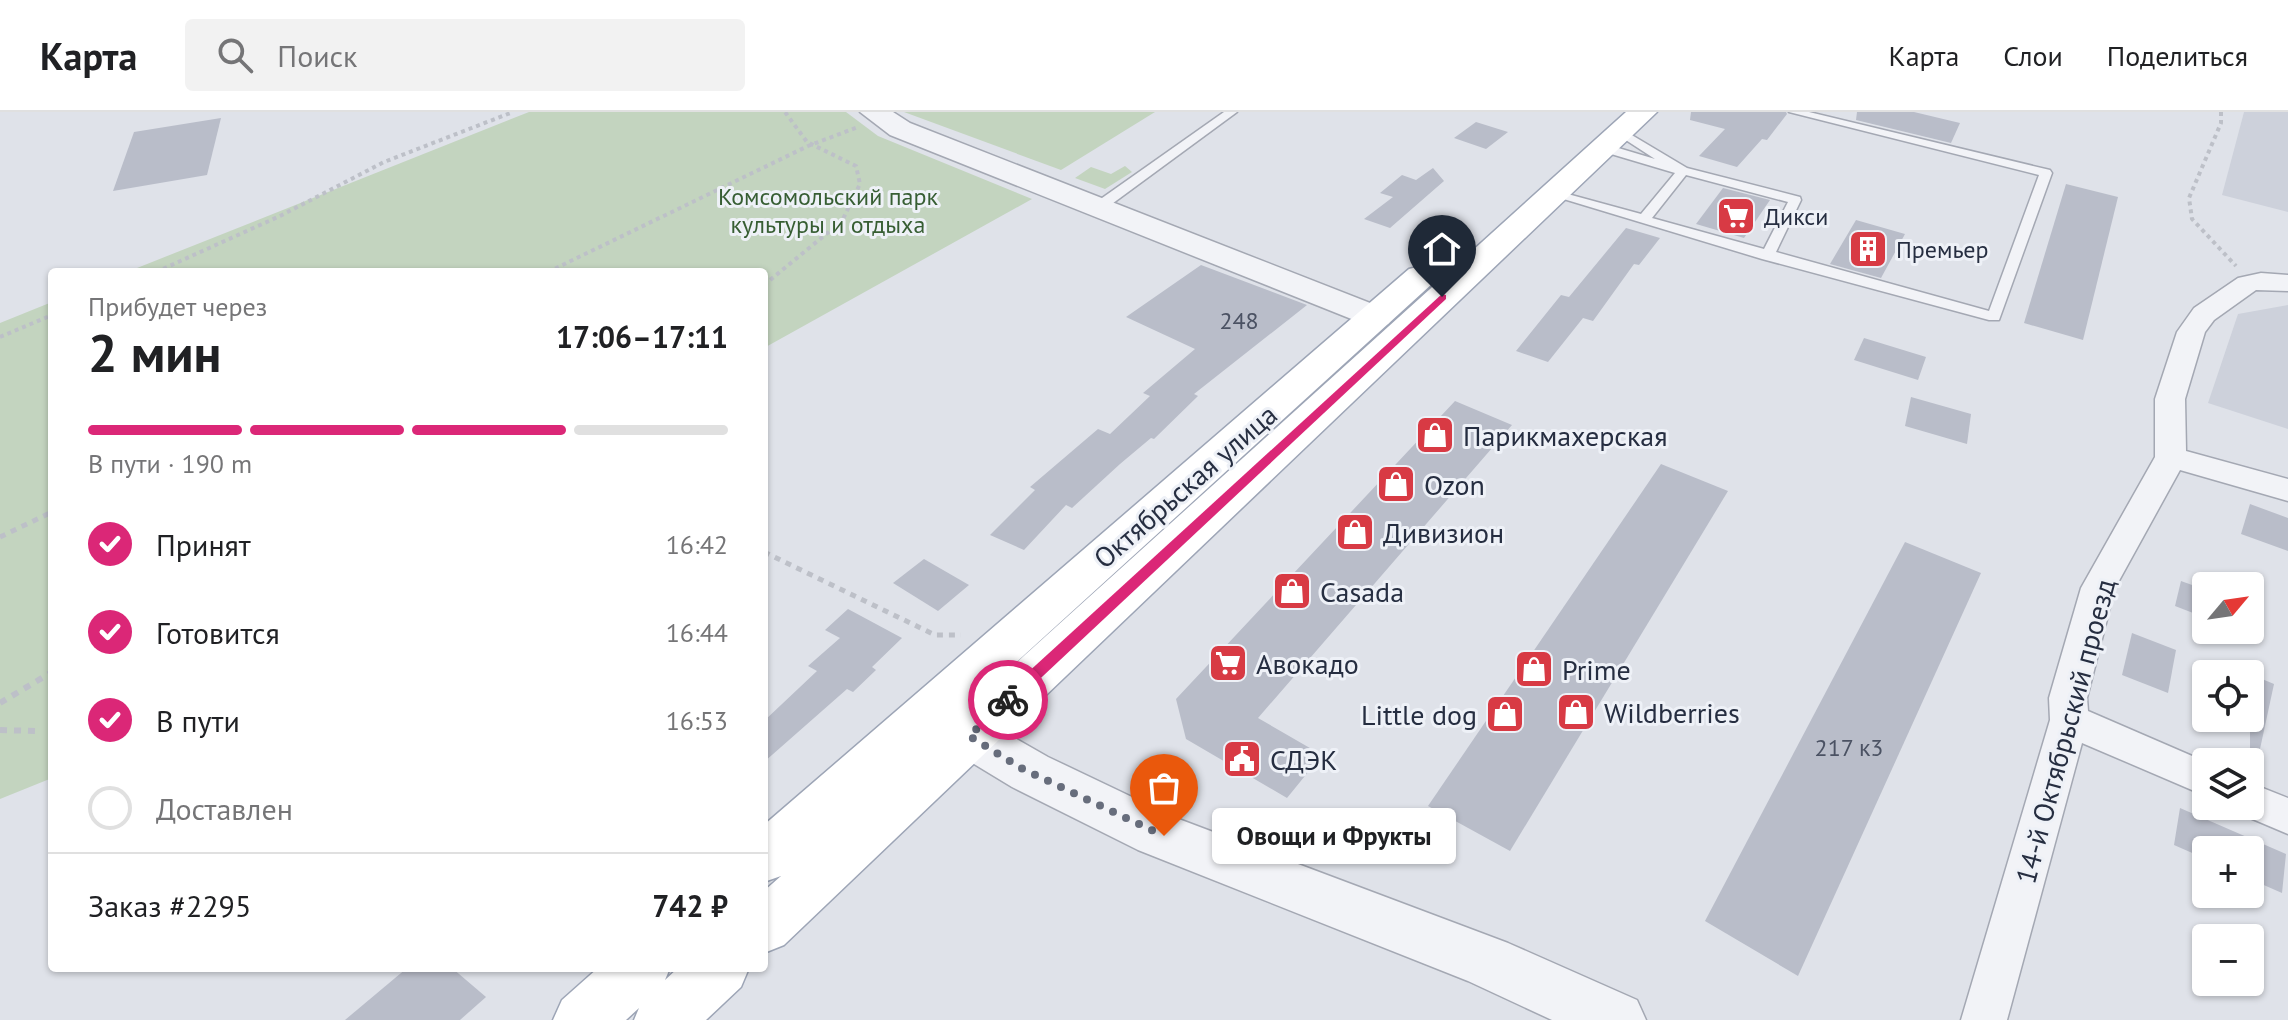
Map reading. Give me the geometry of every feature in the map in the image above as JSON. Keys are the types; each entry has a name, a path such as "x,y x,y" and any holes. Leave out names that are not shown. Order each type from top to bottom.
{"main road":[{"name":"Октябрьская улица","path":"768,923 949,724 1392,323 1553,194 1618,126"},
{"name":"Октябрьская улица","path":"1392,323 1448,252 1618,126"},
{"name":"Октябрьская улица","path":"768,855 949,724"},
{"path":"583,1020 637,972"},
{"path":"664,1020 716,972"}],"street":[{"path":"878,116 900,129 1392,323"},
{"path":"2274,282 2247,284 2227,296 2204,314 2191,332 2170,399 2171,457 2288,490"},
{"name":"14-й Октябрьский проезд","path":"1984,1020 2069,720 2068,698 2098,588 2171,457"},
{"path":"2069,720 2192,774"},
{"path":"949,724 1023,769 1135,824 1492,964 1616,1020"},
{"path":"2264,806 2288,817"}],"lane":[{"path":"1100,206 1231,112"},
{"path":"1553,194 1994,317 2046,173 1795,112"},
{"path":"1618,126 1683,171 1795,200 1767,256"},
{"path":"1618,126 1683,171"},
{"path":"1643,220 1683,171"}],"path":[{"path":"165,268 280,216 384,162 513,112"},
{"path":"768,282 842,221 860,184 856,166 838,155 808,146 785,112"},
{"path":"2221,112 2221,123 2189,198 2192,219 2234,265 2274,282"},
{"path":"556,268 808,146 878,116"},
{"path":"0,337 48,317"},
{"path":"0,537 48,514"},
{"path":"768,554 935,635 969,634"},
{"path":"0,703 48,674"},
{"path":"0,730 36,731"}],"shaded area":[{"path":"2244,112 2288,112 2288,212 2222,195"},
{"path":"2288,305 2288,429 2208,403 2238,314"}],"green space":[{"name":"Комсомольский парк культуры и отдыха","path":"529,112 846,112 878,136 1032,199 768,346 768,268 137,268"},
{"path":"904,112 1155,112 1061,170"},
{"path":"1125,166 1132,172 1105,189 1075,178 1091,167 1111,174"},
{"path":"48,304 48,780 0,799 0,323"}],"building":[{"path":"1691,112 1787,114 1767,140 1762,139 1737,167 1699,156 1725,129 1690,120"},
{"path":"1857,112 1914,112 1960,123 1951,143 1856,120"},
{"path":"221,118 207,175 113,191 134,132"},
{"path":"1476,122 1508,132 1486,149 1454,138"},
{"path":"1433,168 1444,181 1390,228 1364,219 1393,197 1380,193 1402,175 1416,180"},
{"path":"2066,184 2118,197 2083,340 2024,323"},
{"path":"1723,188 1770,200 1744,238 1696,224"},
{"name":"Премьер","path":"1856,220 1905,234 1881,278 1830,264"},
{"path":"1626,228 1660,238 1639,265 1634,264 1593,321 1583,318 1548,362 1516,351 1561,295 1569,297"},
{"path":"1201,265 1307,305 1194,394 1198,396 1154,439 1151,438 1120,464 1072,508 1066,505 1024,550 990,535 1035,490 1030,487 1098,429 1110,434 1150,396 1143,393 1195,349 1126,317"},
{"path":"1864,338 1926,357 1918,380 1854,360"},
{"path":"1911,397 1971,414 1967,444 1905,426"},
{"path":"1455,401 1512,425 1258,718 1322,755 1287,798 1186,739 1176,699"},
{"path":"1661,464 1728,491 1510,851 1428,806"},
{"path":"2250,504 2288,518 2288,551 2241,534"},
{"path":"1905,542 1981,573 1798,976 1705,921"},
{"path":"924,559 969,585 938,611 893,583"},
{"path":"2181,581 2192,585 2192,613 2175,606"},
{"path":"848,609 902,638 872,667 876,670 853,692 847,689 768,758 768,717 817,671 808,666 840,638 825,630"},
{"path":"2132,633 2176,650 2168,693 2122,675"},
{"path":"2264,680 2274,684 2264,730"},
{"path":"2250,732 2264,732 2260,748 2250,748"},
{"path":"2180,808 2192,813 2192,820 2208,820 2245,836 2192,836 2192,853 2174,845"},
{"path":"2264,844 2286,854 2282,893 2264,885"},
{"path":"402,972 457,972 486,997 460,1020 345,1020"}],"way so far":[{"path":"1008,700 969,736 1023,769 1164,836"}],"place":[{"name":"Дикси","path":"1736,216"},
{"name":"Премьер","path":"1868,249"},
{"name":"Парикмахерская","path":"1435,435"},
{"name":"Ozon","path":"1396,484"},
{"name":"Дивизион","path":"1355,532"},
{"name":"Casada","path":"1292,591"},
{"name":"Авокадо","path":"1228,663"},
{"name":"Prime","path":"1534,669"},
{"name":"Wildberries","path":"1576,712"},
{"name":"Little dog","path":"1505,714"},
{"name":"СДЭК","path":"1242,759"},
{"name":"Овощи и Фрукты","path":"1164,836"}],"route":[{"path":"1008,700 1442,297"}]}
